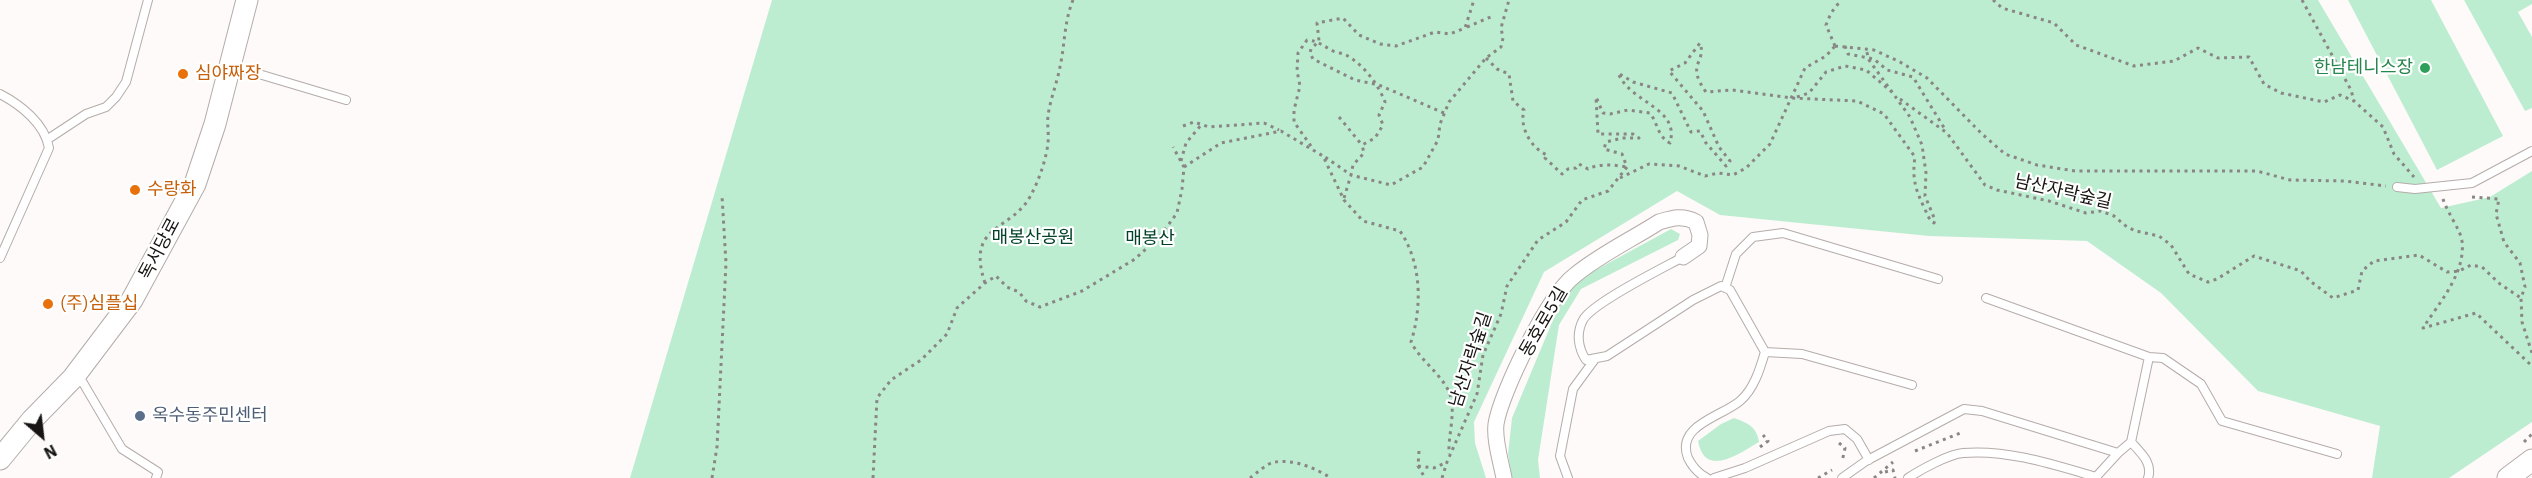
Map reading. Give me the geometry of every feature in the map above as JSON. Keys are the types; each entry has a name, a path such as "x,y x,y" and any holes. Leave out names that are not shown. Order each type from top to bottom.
{"main road":[{"name":"독서당로","path":"0,459 32,420 77,373 132,300 195,184 215,124 247,0"},
{"path":"2508,478 2532,459"}],"street":[{"name":"동호로5길","path":"1503,478 1496,426 1501,406 1522,359 1558,290 1574,275 1659,222 1674,217 1686,217 1696,222 1699,230 1699,246 1683,257"}],"lane":[{"path":"48,139 86,114 106,107 116,98 126,82 148,0"},
{"path":"230,65 346,100"},
{"path":"0,94 22,107 48,139 50,148 0,258"},
{"path":"2397,187 2415,189 2472,183 2532,151"},
{"path":"1725,288 1736,254 1753,237 1783,233 1938,279"},
{"path":"1683,257 1605,300 1584,317 1579,330 1580,351 1586,360 1607,356 1693,300 1721,286 1730,290 1765,352 1760,369 1749,390 1739,402 1694,428 1687,445 1687,456 1694,468 1707,478"},
{"path":"1986,298 2149,357 2163,358 2201,384 2222,421 2337,454"},
{"path":"1765,352 1802,354 1912,385"},
{"path":"1908,478 1960,453 1993,453 2058,466 2096,477 2131,442 2149,357"},
{"path":"1568,478 1560,456 1573,390 1595,359"},
{"path":"77,373 122,449 158,472 156,478"},
{"path":"1842,478 1869,460 1964,409 1982,411 2118,453"},
{"path":"1714,478 1745,468 1829,431 1845,429 1857,439 1869,460"},
{"path":"2131,442 2147,459 2150,473 2148,478"}],"path":[{"path":"985,283 980,269 982,246 986,235 1030,198 1040,175 1048,144 1048,115 1061,66 1067,14 1073,0"},
{"path":"1465,28 1474,0"},
{"path":"1183,126 1194,122 1209,128 1264,123 1311,147 1351,175 1391,185 1423,167 1438,140 1444,113 1455,94 1486,58 1501,46 1503,38 1501,28 1509,0"},
{"path":"1836,46 1826,25 1831,13 1841,0"},
{"path":"1993,0 2002,8 2054,23 2076,45 2134,66 2174,61 2198,48 2218,58 2249,57 2264,84 2281,93 2325,102 2340,94 2354,101 2351,90 2302,0"},
{"path":"1319,41 1317,23 1343,18 1359,35 1380,44 1396,46 1436,33 1450,34 1493,16"},
{"path":"1311,147 1294,122 1294,110 1300,86 1297,71 1298,52 1307,40 1319,41 1334,52 1346,55 1365,69 1376,84 1385,102 1379,115 1383,125 1375,138 1362,145"},
{"path":"1319,41 1311,49 1313,59 1354,81 1376,84 1444,113"},
{"name":"남산자락숲길","path":"1442,478 1449,456 1477,394 1483,355 1501,314 1507,286 1538,240 1566,222 1582,200 1608,191 1627,167 1622,154 1604,149 1606,142 1622,138 1639,138 1633,134 1598,134 1596,97 1603,113 1610,114 1628,110 1650,113 1656,120 1660,135 1670,143 1672,129 1667,118 1629,90 1618,73 1632,82 1672,93 1691,132 1700,131 1706,143 1726,166 1730,161 1719,147 1703,111 1669,71 1685,63 1700,43 1702,50 1695,68 1699,82 1706,92 1732,90 1792,98 1857,101 1884,114 1915,157 1912,174 1916,192 1929,218 1934,223 1935,220 1925,196 1926,173 1922,145 1899,98"},
{"path":"1619,178 1649,164 1679,166 1705,176 1718,172 1733,175 1746,168 1770,144 1805,68 1826,56 1836,46 1845,46 1866,49 1900,62 1927,78 2005,154 2037,165 2075,171 2257,171 2290,180 2344,181 2397,187"},
{"path":"1845,46 1848,54 1874,59 1887,70 1913,77 1947,133"},
{"path":"1866,49 1868,58 1899,98"},
{"path":"1486,58 1497,69 1509,74 1513,101 1524,110 1523,121 1527,138 1562,174 1568,169 1576,168 1579,164 1588,169 1602,166 1627,167"},
{"name":"남산자락숲길","path":"1792,98 1809,93 1826,72 1845,66 1866,70 1899,98 1947,133 1985,185 1996,190 2049,201 2086,213 2101,211 2114,216 2127,227 2159,236 2170,245 2189,274 2208,282 2217,279 2254,256 2301,271 2332,298 2358,290 2365,267 2382,259 2420,255 2447,272 2459,271"},
{"path":"1339,117 1362,145 1364,153 1353,165 1344,200"},
{"path":"1181,163 1186,143 1202,124"},
{"path":"1184,167 1221,143 1281,131"},
{"path":"873,478 877,398 891,380 921,360 947,334 957,308 996,276 1007,287 1019,292 1026,301 1040,307 1082,291 1135,259 1161,235 1177,213 1184,167 1173,147"},
{"path":"1323,156 1344,200 1363,222 1394,228 1400,231 1406,239 1413,259 1419,299 1418,318 1411,342 1418,357 1438,374 1451,398 1449,456"},
{"path":"2455,184 2462,198 2499,199 2496,214 2504,242 2520,263 2524,287 2521,298 2522,322 2532,353"},
{"path":"712,478 717,447 726,263 722,196"},
{"path":"2521,298 2500,285 2482,267 2471,265 2459,271 2423,328 2476,313 2532,366"},
{"path":"1912,452 1963,432"},
{"path":"1757,453 1758,448 1767,441 1763,435"},
{"path":"1818,478 1842,462 1845,448 1837,441"},
{"path":"1420,453 1418,466 1425,478"},
{"path":"1874,478 1894,461"},
{"path":"1250,478 1273,462 1295,463 1330,478"},
{"path":"1418,466 1434,468 1447,462"},
{"path":"1883,472 1893,470 1895,478"}],"green space":[{"name":"매봉산","path":"772,0 2318,0 2441,208 2490,197 2532,171 2532,422 2449,478 2372,478 2380,426 2258,391 2161,293 2087,241 1929,236 1720,215 1677,191 1544,272 1474,422 1475,443 1486,478 630,478"},
{"name":"한남테니스장","path":"2348,0 2431,0 2503,136 2437,170"},
{"path":"2464,0 2532,0 2532,4 2518,12 2532,37 2532,108 2525,111"},
{"path":"1671,229 1680,234 1678,240 1581,289 1559,325 1538,460 1540,478 1512,478 1508,454 1512,418 1558,308 1579,279"},
{"path":"1734,418 1751,426 1759,442 1723,460 1707,459 1698,441 1721,424"}],"place":[{"name":"한남테니스장","path":"2425,68"},
{"name":"심야짜장","path":"183,74"},
{"name":"수랑화","path":"135,190"},
{"name":"(주)심플십","path":"48,304"},
{"name":"옥수동주민센터","path":"140,416"}],"park label":[{"name":"매봉산공원","path":"1033,238"}]}
